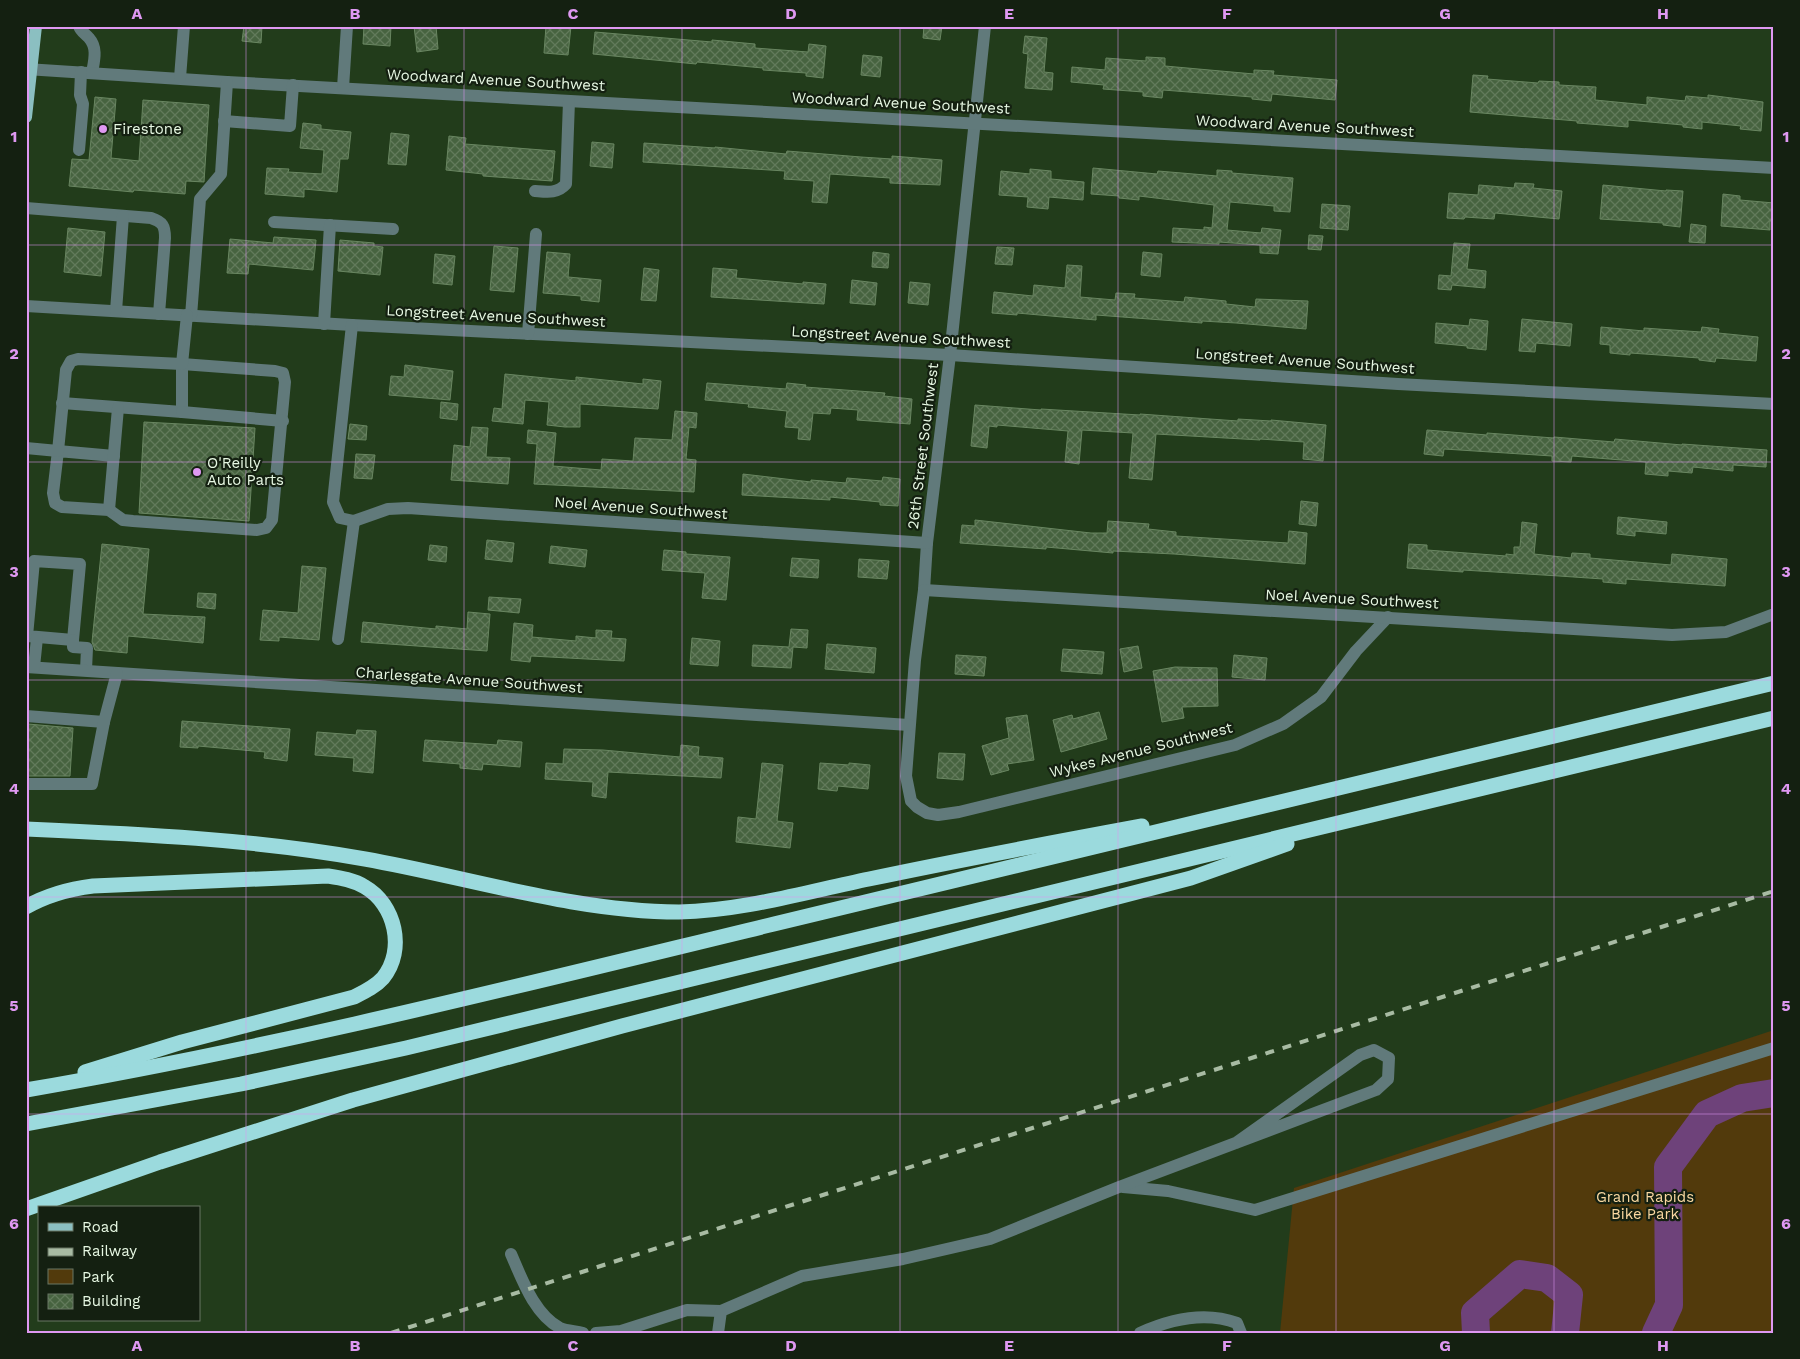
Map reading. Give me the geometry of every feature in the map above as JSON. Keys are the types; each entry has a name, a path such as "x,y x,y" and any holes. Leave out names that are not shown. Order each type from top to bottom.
{"highway":[{"path":"26,1090 265,1045 390,1016 1774,683"},
{"path":"26,1124 223,1088 406,1048 1774,718"},
{"path":"26,828 202,839 290,849 365,859 591,904 647,911 679,912 743,905 990,854 1293,799"},
{"path":"26,1209 160,1162 353,1100 622,1026 1191,878 1355,819"},
{"path":"26,907 57,893 93,886 328,876 354,881 374,893 388,910 395,930 395,941 392,962 382,979 365,992 354,997 182,1042 26,1090"}],"main road":[{"path":"26,117 29,68 36,26"}],"street":[{"path":"79,26 80,30 93,42 95,48 80,95 83,104 79,150"},
{"path":"180,78 184,26"},
{"path":"343,88 347,26"},
{"name":"26th Street Southwest","path":"917,807 911,801 906,776 909,725 985,26"},
{"name":"Woodward Avenue Southwest","path":"29,68 227,82 1774,168"},
{"path":"182,412 182,364 189,315 200,198 221,174 227,82"},
{"path":"224,121 290,126 293,85"},
{"path":"535,191 554,192 562,189 566,184 570,101"},
{"path":"26,208 151,218 160,221 165,227 159,314"},
{"path":"116,311 123,216"},
{"path":"274,222 393,229"},
{"path":"324,324 330,225"},
{"path":"528,334 536,234"},
{"name":"Longstreet Avenue Southwest","path":"26,306 324,324 950,355 1398,384 1774,404"},
{"path":"338,639 354,521 340,518 333,502 352,325"},
{"path":"74,359 182,364 282,373 285,382 272,520 266,528 248,530 123,520 109,510 62,507 55,503 52,493 68,365 74,359"},
{"path":"62,403 282,421"},
{"path":"109,510 118,408"},
{"path":"26,448 114,456"},
{"name":"Noel Avenue Southwest","path":"354,521 388,509 408,508 928,543"},
{"path":"73,640 27,636 30,560 80,564 73,640 72,647 87,648 86,670"},
{"name":"Noel Avenue Southwest","path":"924,590 1672,635 1726,632 1774,614"},
{"name":"Wykes Avenue Southwest","path":"917,807 927,813 938,815 960,812 1235,745 1283,724 1321,697 1356,651 1388,617"},
{"path":"30,667 37,638"},
{"name":"Charlesgate Avenue Southwest","path":"30,667 909,725"},
{"path":"26,784 92,784 104,722 117,672"},
{"path":"26,716 104,722"},
{"path":"1118,1187 1168,1191 1255,1210 1774,1048"},
{"path":"596,1333 621,1331 687,1310 721,1311 802,1276 903,1259 990,1239 1118,1187 1236,1143 1376,1090 1388,1079 1389,1058 1374,1050 1360,1055 1236,1143"},
{"path":"511,1254 527,1290 544,1316 561,1328 583,1333"},
{"path":"718,1333 721,1311"},
{"path":"1140,1333 1156,1326 1183,1319 1207,1316 1237,1323 1241,1333"}],"green space":[{"name":"Grand Rapids Bike Park","path":"1774,1030 1774,1333 1280,1333 1294,1188"}],"building":[{"path":"244,26 262,26 261,43 242,41"},
{"path":"364,26 391,26 390,46 363,44"},
{"path":"414,26 436,26 438,49 417,52"},
{"path":"546,26 571,26 568,55 544,53"},
{"path":"924,26 942,26 940,40 923,38"},
{"path":"595,32 755,44 755,48 808,52 809,44 826,46 823,78 806,76 806,73 763,70 763,68 697,62 696,64 593,54"},
{"path":"1025,36 1047,38 1044,72 1053,73 1052,90 1025,88 1028,54 1023,53"},
{"path":"863,55 882,57 880,77 861,75"},
{"path":"1146,57 1165,58 1165,66 1254,74 1254,70 1274,71 1273,75 1337,80 1335,100 1272,94 1271,101 1252,99 1252,97 1163,90 1162,98 1143,96 1143,92 1103,89 1104,85 1071,82 1072,67 1105,70 1106,58 1146,61"},
{"path":"1473,75 1488,76 1487,79 1538,83 1539,81 1559,82 1559,85 1596,87 1595,100 1647,105 1647,97 1685,101 1686,96 1708,98 1708,95 1763,102 1761,131 1740,129 1741,126 1702,122 1702,129 1683,127 1683,125 1628,120 1628,127 1470,112"},
{"path":"95,97 116,99 111,158 139,161 143,100 209,105 204,182 186,181 185,194 134,190 133,192 69,186 72,159 89,160"},
{"path":"303,123 321,125 321,129 351,132 348,159 340,159 337,192 304,189 304,197 265,194 267,168 289,169 288,172 322,174 324,150 300,148"},
{"path":"391,133 409,135 406,165 388,164"},
{"path":"449,136 466,138 465,144 555,151 552,181 483,176 483,174 446,170"},
{"path":"592,142 614,144 612,168 590,166"},
{"path":"644,143 786,154 787,151 892,159 892,156 942,160 940,185 890,183 890,178 830,174 827,203 812,202 814,181 784,179 785,171 643,162"},
{"path":"1093,168 1157,174 1158,171 1217,176 1217,170 1293,178 1290,212 1274,211 1274,206 1230,202 1227,230 1261,233 1262,228 1281,230 1278,254 1260,253 1260,245 1219,242 1219,244 1172,242 1173,228 1204,230 1204,227 1212,228 1214,205 1139,196 1139,200 1091,194"},
{"path":"1030,169 1051,171 1051,179 1084,182 1083,200 1049,197 1048,209 1027,207 1028,197 999,195 1001,171 1030,174"},
{"path":"1515,183 1534,184 1533,188 1562,191 1559,219 1495,213 1494,219 1447,218 1449,193 1478,195 1479,185 1514,188"},
{"path":"1603,185 1683,191 1680,227 1663,225 1663,223 1600,219"},
{"path":"1723,194 1740,196 1740,200 1774,203 1774,221 1770,221 1770,230 1721,226"},
{"path":"1322,204 1350,206 1348,230 1320,228"},
{"path":"1691,224 1706,226 1705,243 1689,242"},
{"path":"68,228 105,232 101,276 64,272"},
{"path":"1309,235 1323,236 1321,250 1308,249"},
{"path":"274,237 316,240 313,270 249,264 248,274 227,273 230,239 273,243"},
{"path":"340,240 374,243 374,246 383,247 380,275 338,271"},
{"path":"1454,243 1470,244 1467,269 1486,271 1485,288 1452,285 1451,290 1438,289 1439,275 1451,276"},
{"path":"494,246 518,248 514,292 490,290"},
{"path":"997,247 1014,248 1012,265 995,264"},
{"path":"547,252 570,254 568,277 601,280 599,302 581,300 581,296 543,293"},
{"path":"873,252 889,254 888,268 872,267"},
{"path":"1143,252 1162,254 1160,277 1141,275"},
{"path":"435,254 455,256 452,285 433,283"},
{"path":"1067,265 1082,266 1080,297 1115,300 1116,293 1135,294 1134,298 1184,302 1185,297 1226,301 1226,304 1255,307 1256,299 1308,301 1306,329 1096,315 1096,320 1017,313 1017,315 992,313 994,292 1033,296 1034,285 1065,288"},
{"path":"644,268 659,270 656,301 641,300"},
{"path":"713,268 737,270 736,278 803,284 803,282 826,284 824,304 711,297"},
{"path":"852,280 877,283 875,305 850,303"},
{"path":"910,282 930,284 928,305 908,303"},
{"path":"1470,319 1488,321 1486,350 1435,343 1436,323 1469,326"},
{"path":"1522,319 1572,324 1570,346 1536,343 1535,352 1519,351"},
{"path":"1601,327 1644,331 1644,328 1701,332 1702,327 1719,329 1718,333 1758,337 1756,361 1716,358 1715,362 1699,360 1699,358 1610,353 1610,345 1600,344"},
{"path":"405,365 453,371 450,400 389,395 391,376 404,377"},
{"path":"505,374 576,381 576,377 643,384 643,379 661,381 658,409 580,404 580,427 565,427 547,425 549,402 525,400 523,424 492,421 494,408 502,409"},
{"path":"707,383 786,389 787,383 806,385 805,387 885,393 884,396 912,399 910,424 857,420 858,410 831,408 830,414 813,413 810,440 798,439 799,428 785,427 787,411 748,407 749,404 705,400"},
{"path":"441,402 458,404 457,420 440,418"},
{"path":"975,405 1238,421 1238,419 1271,420 1326,425 1323,461 1303,459 1304,442 1156,434 1152,480 1129,478 1133,433 1082,430 1079,464 1065,462 1068,431 997,425 997,427 989,426 987,448 971,446"},
{"path":"675,411 697,413 696,428 689,427 686,459 696,460 694,492 534,484 537,444 527,443 528,430 556,433 553,466 601,470 602,459 633,461 635,438 672,440"},
{"name":"O'Reilly Auto Parts","path":"144,422 255,428 249,521 139,513"},
{"path":"350,424 367,426 366,440 348,439"},
{"path":"472,427 488,428 486,457 510,458 508,484 451,480 454,445 470,447"},
{"path":"1427,430 1614,442 1615,439 1767,450 1766,467 1733,465 1733,471 1693,467 1692,473 1668,471 1668,476 1645,474 1646,462 1572,456 1571,462 1552,461 1552,456 1444,449 1443,456 1424,454"},
{"path":"356,454 375,455 372,479 354,478"},
{"path":"743,474 811,482 811,480 846,483 847,478 882,481 883,477 900,479 898,506 880,505 880,502 830,497 830,500 742,495"},
{"path":"1301,501 1318,503 1316,526 1299,524"},
{"path":"1618,517 1667,522 1666,534 1635,531 1635,536 1617,534"},
{"path":"975,520 1091,533 1107,533 1108,521 1149,524 1148,529 1176,532 1176,536 1288,543 1289,531 1307,533 1305,564 1174,554 1113,551 1113,553 1046,547 1046,549 960,543 962,525 975,526"},
{"path":"1522,522 1537,524 1534,554 1571,558 1572,553 1590,554 1590,558 1671,565 1672,554 1727,559 1725,586 1626,579 1626,584 1603,582 1603,579 1407,568 1409,544 1427,545 1427,550 1514,555 1514,547 1520,547"},
{"path":"487,540 514,543 512,562 485,559"},
{"path":"102,544 149,549 143,614 205,617 203,643 128,636 127,653 95,650 92,642"},
{"path":"430,545 447,547 446,562 428,560"},
{"path":"551,546 587,550 585,567 549,563"},
{"path":"664,550 686,552 686,554 730,557 726,600 702,598 705,573 662,570"},
{"path":"792,558 819,560 818,578 790,576"},
{"path":"859,559 889,561 887,579 858,577"},
{"path":"302,566 326,568 319,640 279,637 279,641 260,640 263,610 298,613"},
{"path":"198,593 216,594 215,609 197,607"},
{"path":"489,597 521,599 519,613 488,610"},
{"path":"468,612 490,614 487,651 361,642 363,622 436,629 436,626 467,629"},
{"path":"514,623 533,625 532,637 576,641 576,636 596,638 596,630 612,631 611,638 626,639 624,661 531,656 530,662 511,660"},
{"path":"791,629 808,630 807,648 793,647 791,668 752,666 753,645 789,647"},
{"path":"692,638 720,641 718,666 690,664"},
{"path":"827,644 876,648 874,673 825,669"},
{"path":"1138,646 1142,668 1124,672 1120,649"},
{"path":"1063,649 1104,652 1102,674 1061,671"},
{"path":"956,655 986,657 984,676 955,674"},
{"path":"1234,655 1267,658 1265,680 1232,677"},
{"path":"1175,667 1217,668 1218,706 1182,707 1184,718 1162,722 1153,671"},
{"path":"1099,712 1107,739 1061,752 1053,720 1072,715 1073,719"},
{"path":"1027,715 1034,760 1007,764 1009,770 991,775 982,746 1009,738 1006,718"},
{"path":"182,721 290,729 287,761 264,758 265,752 198,746 198,748 180,747"},
{"path":"28,724 73,728 70,776 26,776"},
{"path":"357,730 376,731 373,773 353,771 354,758 315,755 317,732 356,735"},
{"path":"425,740 497,745 498,740 522,742 520,767 483,764 482,770 460,768 460,764 423,761"},
{"path":"681,745 699,747 698,756 723,758 721,778 608,772 606,798 592,796 593,782 545,779 546,763 563,764 564,749 603,750 680,757"},
{"path":"939,753 965,754 963,780 937,778"},
{"path":"762,763 783,765 777,821 793,823 790,848 736,842 738,817 756,819"},
{"path":"820,763 870,765 868,789 838,786 837,791 818,789"}],"waterway":[{"path":"1656,1333 1669,1305 1668,1167 1707,1114 1742,1098 1774,1093"},
{"path":"1476,1333 1475,1313 1520,1274 1547,1278 1569,1295 1565,1333"}],"railway":[{"path":"391,1333 1774,891"}],"place":[{"name":"Firestone","path":"103,129"},
{"name":"O'Reilly Auto Parts","path":"197,472"}]}
